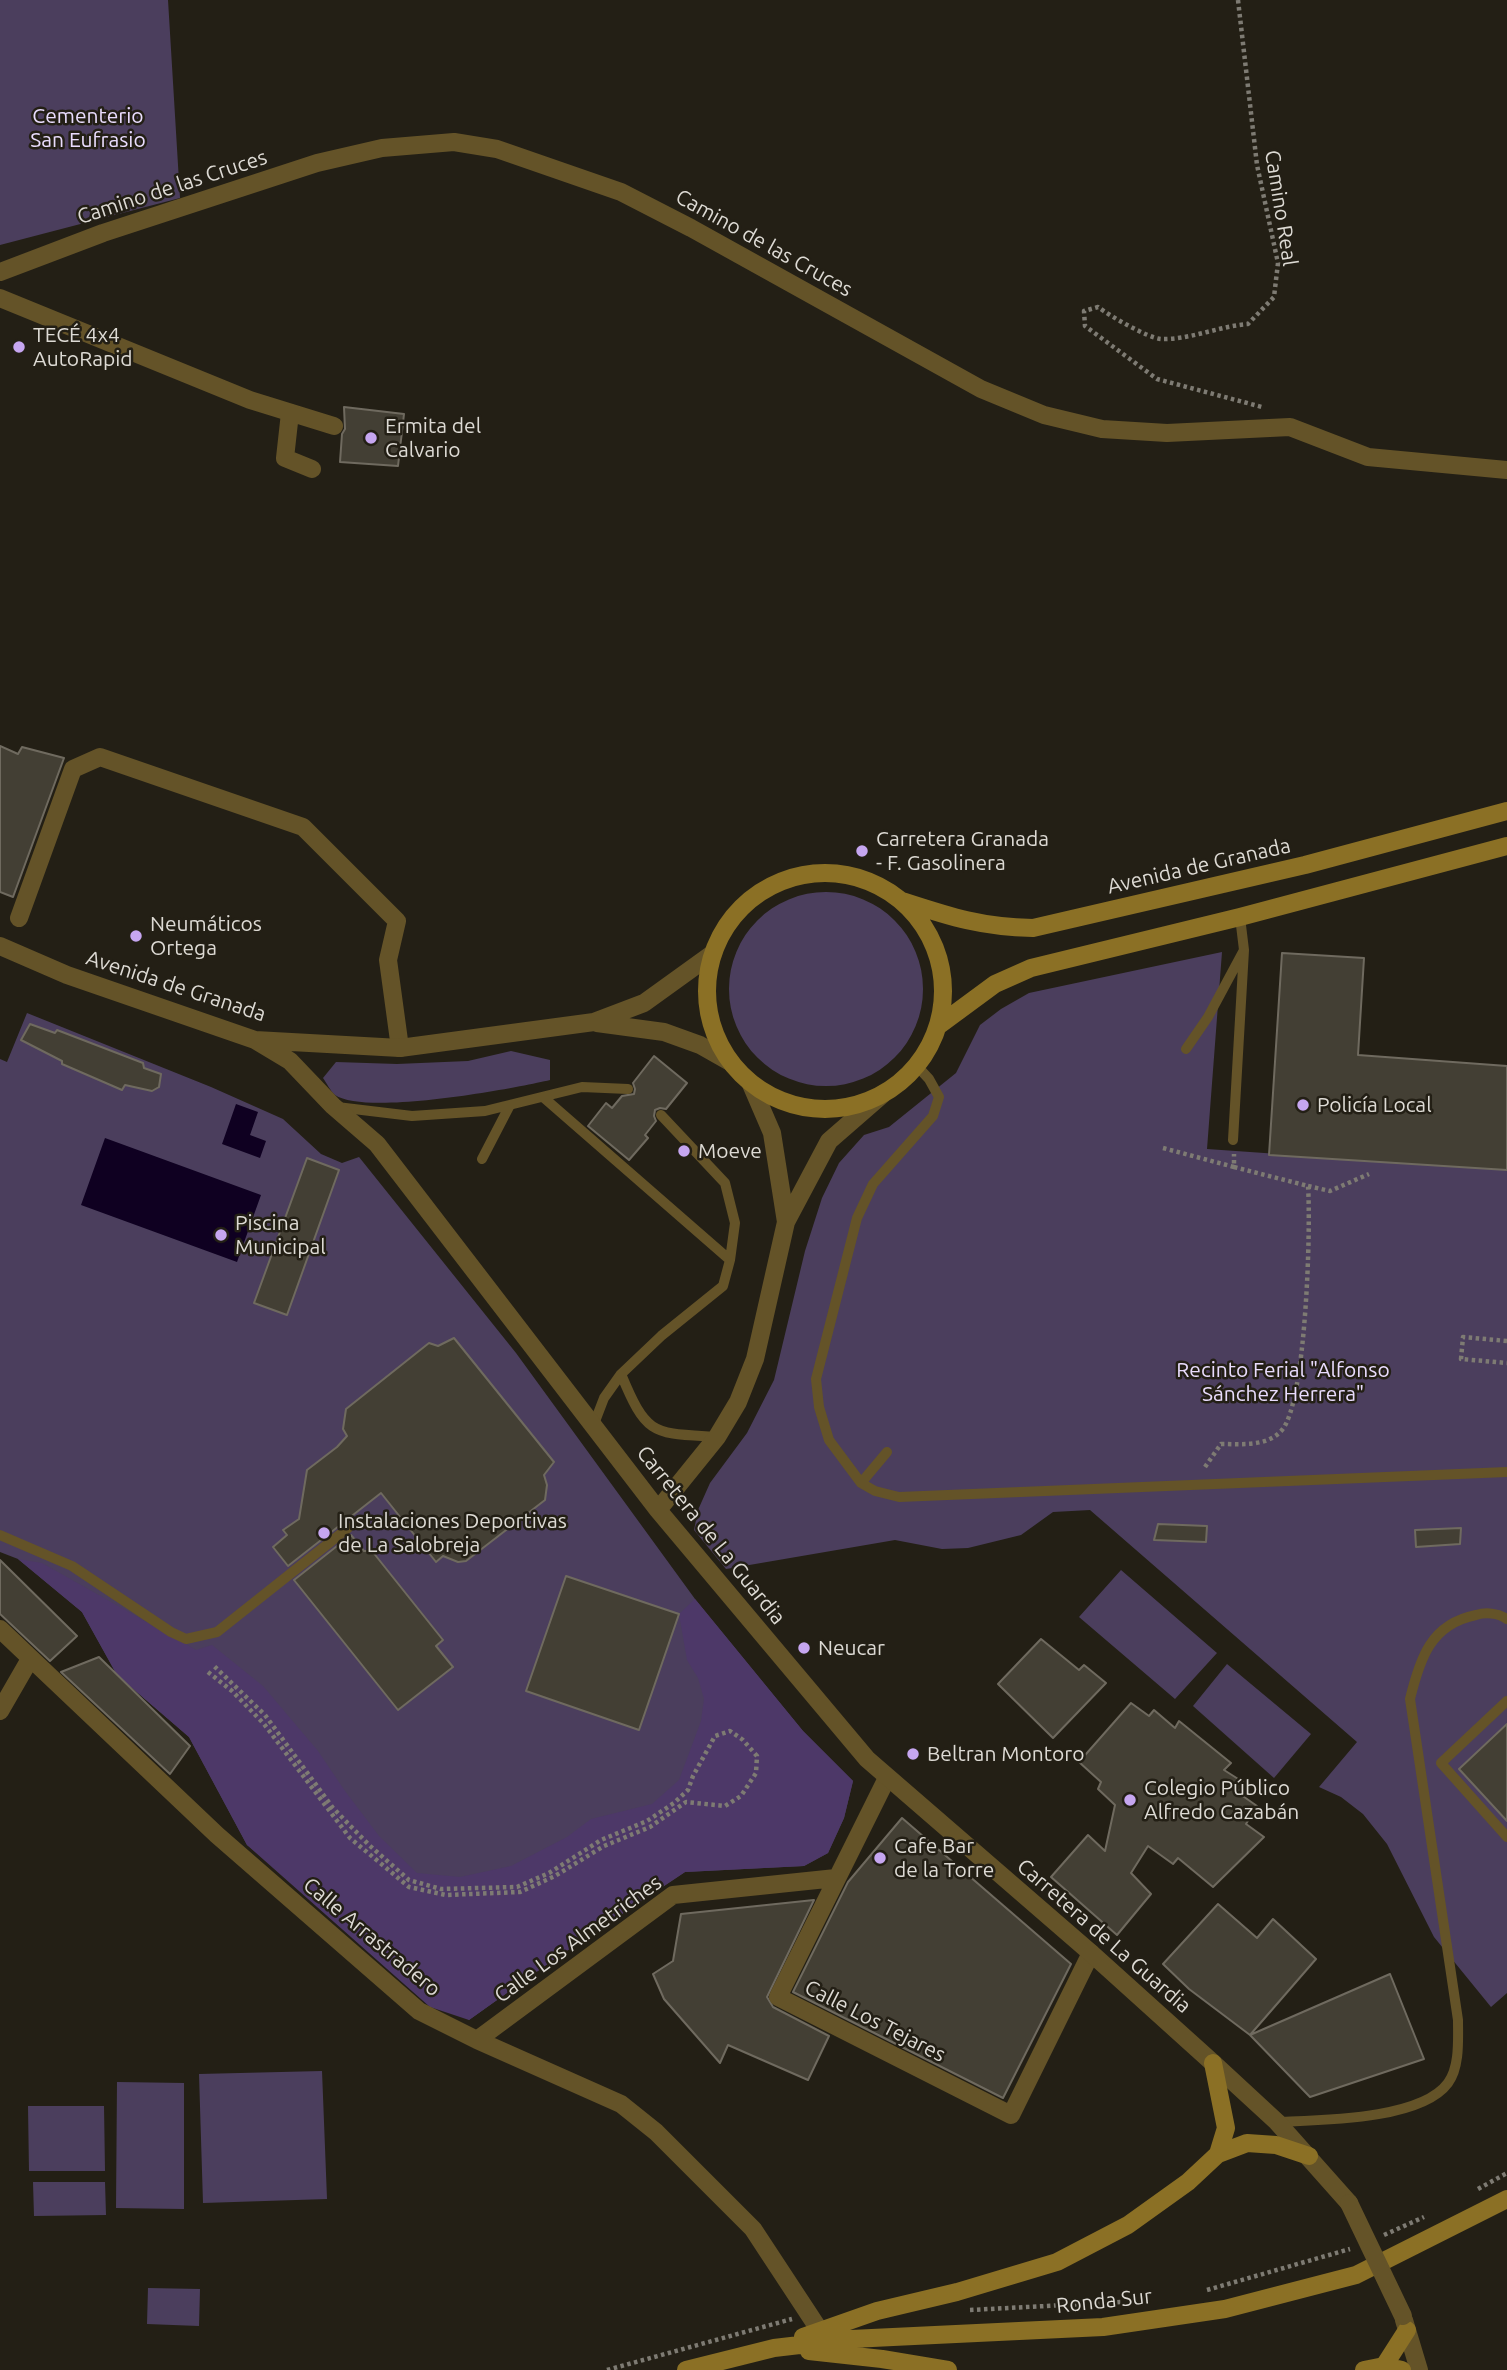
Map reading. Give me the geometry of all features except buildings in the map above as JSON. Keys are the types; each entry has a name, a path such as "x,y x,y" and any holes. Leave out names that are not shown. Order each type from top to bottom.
{"main road":[{"name":"Avenida de Granada","path":"900,900 960,920 995,927 1033,928 1305,865 1507,811"},
{"path":"938,1026 995,984 1031,968 1240,917 1507,846"},
{"path":"830,873 849,875 885,889 900,900 924,926 938,957 943,991 938,1026 917,1066 883,1094 845,1107 815,1108 785,1102 766,1094 750,1082 730,1062 720,1046 708,1010 707,972 712,954 719,936 742,906 757,894 792,877 830,873"},
{"path":"1213,2063 1226,2127 1218,2154"},
{"path":"774,2348 877,2311 1057,2262 1128,2225 1188,2182 1218,2154 1247,2143 1276,2145 1308,2156"},
{"name":"Ronda Sur","path":"686,2370 774,2348 851,2339 1102,2327 1225,2309 1356,2275 1507,2199"},
{"path":"1384,2365 1405,2323"},
{"path":"774,2348 882,2359 948,2370"},
{"path":"1364,2370 1384,2365 1402,2370"}],"street":[{"name":"Camino de las Cruces","path":"0,272 103,233 317,163 382,148 454,142 497,149 621,192 981,389 1044,415 1102,429 1167,433 1290,427 1368,457 1507,470"},
{"path":"0,298 250,400 334,426"},
{"path":"290,413 285,458 312,469"},
{"path":"19,918 73,769 100,757 303,827 397,922 388,960 400,1048"},
{"name":"Avenida de Granada","path":"0,946 67,975 255,1040 400,1048 594,1022 643,1003 712,954"},
{"name":"Avenida de Granada","path":"594,1022 664,1032 700,1045 730,1062"},
{"name":"Carretera de La Guardia","path":"255,1040 290,1061 333,1106 377,1144 658,1510 867,1759 1091,1953 1277,2122 1308,2156 1349,2203 1405,2323 1419,2370"},
{"path":"750,1082 772,1133 786,1222"},
{"path":"658,1510 717,1437 738,1402 755,1359 786,1222 828,1141 883,1094"},
{"name":"Calle Arrastradero","path":"0,1629 217,1835 419,2011 621,2104 656,2132 753,2229 820,2331"},
{"path":"0,1711 30,1659"},
{"name":"Calle Los Tejares","path":"887,1778 778,1997 1010,2115 1091,1953"},
{"name":"Calle Los Almetriches","path":"477,2040 673,1895 836,1878"}],"lane":[{"path":"1233,1140 1244,950 1240,917"},
{"path":"1186,1049 1208,1017 1244,950"},
{"path":"917,1066 929,1079 939,1097 933,1116 873,1184 857,1218 816,1379 819,1407 829,1440 860,1483 876,1491 899,1497 1507,1472"},
{"path":"333,1106 412,1116 485,1111 582,1087 628,1089"},
{"path":"543,1097 730,1260"},
{"path":"482,1159 510,1105"},
{"path":"594,1424 604,1398 621,1374 661,1336 723,1286 730,1260 735,1223 725,1184 661,1115"},
{"path":"621,1374 639,1413 654,1429 682,1436 717,1437"},
{"path":"860,1483 887,1452"},
{"path":"0,1535 72,1566 171,1632 186,1639 218,1632 348,1528"},
{"path":"1277,2122 1338,2120 1411,2108 1436,2096 1450,2081 1455,2064 1458,2020 1410,1699 1418,1664 1435,1636 1459,1618 1483,1613 1507,1619"},
{"path":"1507,1701 1441,1763 1507,1837"}],"path":[{"name":"Camino Real","path":"1238,0 1257,165 1278,263 1274,297 1248,324 1160,339 1110,316 1098,307 1084,311 1085,326 1157,379 1263,408"},
{"path":"1233,1140 1234,1167"},
{"path":"1163,1148 1330,1191 1369,1174"},
{"path":"1205,1467 1221,1444 1258,1443 1272,1439 1282,1430 1291,1415 1297,1385 1310,1252 1308,1186"},
{"path":"1507,1341 1464,1337 1461,1359 1507,1363"},
{"path":"208,1672 264,1724 350,1838 409,1887 446,1895 520,1892 555,1876 604,1846 650,1827 687,1802 725,1806 741,1796 756,1773 757,1756 743,1740 730,1731 715,1736 688,1790 647,1821 601,1840 549,1872 517,1887 441,1889 409,1880 369,1845 333,1808 265,1715 213,1665"},
{"path":"1471,2193 1507,2173"},
{"path":"1381,2236 1426,2216"},
{"path":"1194,2292 1307,2263 1356,2247"},
{"path":"970,2309 1127,2302"},
{"path":"607,2370 713,2339 773,2325"}],"green space":[{"name":"Cementerio San Eufrasio","path":"0,0 168,0 180,198 0,245"},
{"path":"826,892 863,899 895,920 916,952 923,989 916,1026 895,1058 863,1079 826,1086 789,1079 757,1058 736,1026 729,989 736,952 757,920 789,899"},
{"name":"Recinto Ferial \"Alfonso Sánchez Herrera\"","path":"1222,952 1207,1149 1507,1170 1507,1993 1491,2007 1434,1937 1387,1844 1363,1814 1341,1797 1319,1787 1357,1742 1090,1510 1053,1512 1021,1535 968,1548 942,1549 895,1540 726,1569 694,1530 698,1510 710,1483 747,1433 774,1380 805,1251 822,1198 839,1163 864,1135 889,1127 956,1073 980,1025 1029,993"},
{"name":"Instalaciones Deportivas de La Salobreja","path":"27,1013 283,1119 321,1154 342,1163 359,1157 516,1353 695,1599 803,1731 853,1781 844,1818 828,1853 804,1866 685,1872 469,2020 247,1845 189,1737 117,1675 82,1612 18,1559 0,1552 0,1059 7,1062"},
{"path":"511,1051 550,1060 550,1080 440,1099 376,1103 352,1101 335,1095 323,1078 336,1062 397,1064 468,1061"},
{"path":"1121,1570 1217,1653 1175,1699 1079,1617"},
{"path":"1227,1664 1311,1734 1274,1778 1193,1706"},
{"path":"322,2071 327,2199 203,2203 199,2074"},
{"path":"117,2082 184,2083 184,2209 116,2208"},
{"path":"28,2106 104,2106 105,2171 29,2171"},
{"path":"33,2182 105,2182 106,2215 34,2216"},
{"path":"148,2288 200,2289 199,2326 147,2324"}],"shaded area":[{"path":"236,1104 258,1112 250,1135 266,1141 260,1158 222,1144"},
{"path":"105,1138 261,1195 237,1262 81,1205"},
{"path":"18,1559 42,1563 196,1650 212,1645 263,1686 318,1751 379,1836 417,1873 460,1877 511,1866 567,1837 591,1819 652,1804 679,1780 701,1721 704,1699 698,1678 687,1660 679,1614 695,1599 803,1731 853,1781 844,1818 828,1853 804,1866 685,1872 469,2020 430,2007 247,1845 189,1737 117,1675 82,1612"}],"place":[{"name":"TECÉ 4x4 AutoRapid","path":"19,347"},
{"name":"Ermita del Calvario","path":"371,438"},
{"name":"Carretera Granada - F. Gasolinera","path":"862,851"},
{"name":"Neumáticos Ortega","path":"136,936"},
{"name":"Policía Local","path":"1303,1105"},
{"name":"Moeve","path":"684,1151"},
{"name":"Piscina Municipal","path":"221,1235"},
{"name":"Instalaciones Deportivas de La Salobreja","path":"324,1533"},
{"name":"Neucar","path":"804,1648"},
{"name":"Beltran Montoro","path":"913,1754"},
{"name":"Colegio Público Alfredo Cazabán","path":"1130,1800"},
{"name":"Cafe Bar de la Torre","path":"880,1858"}]}
